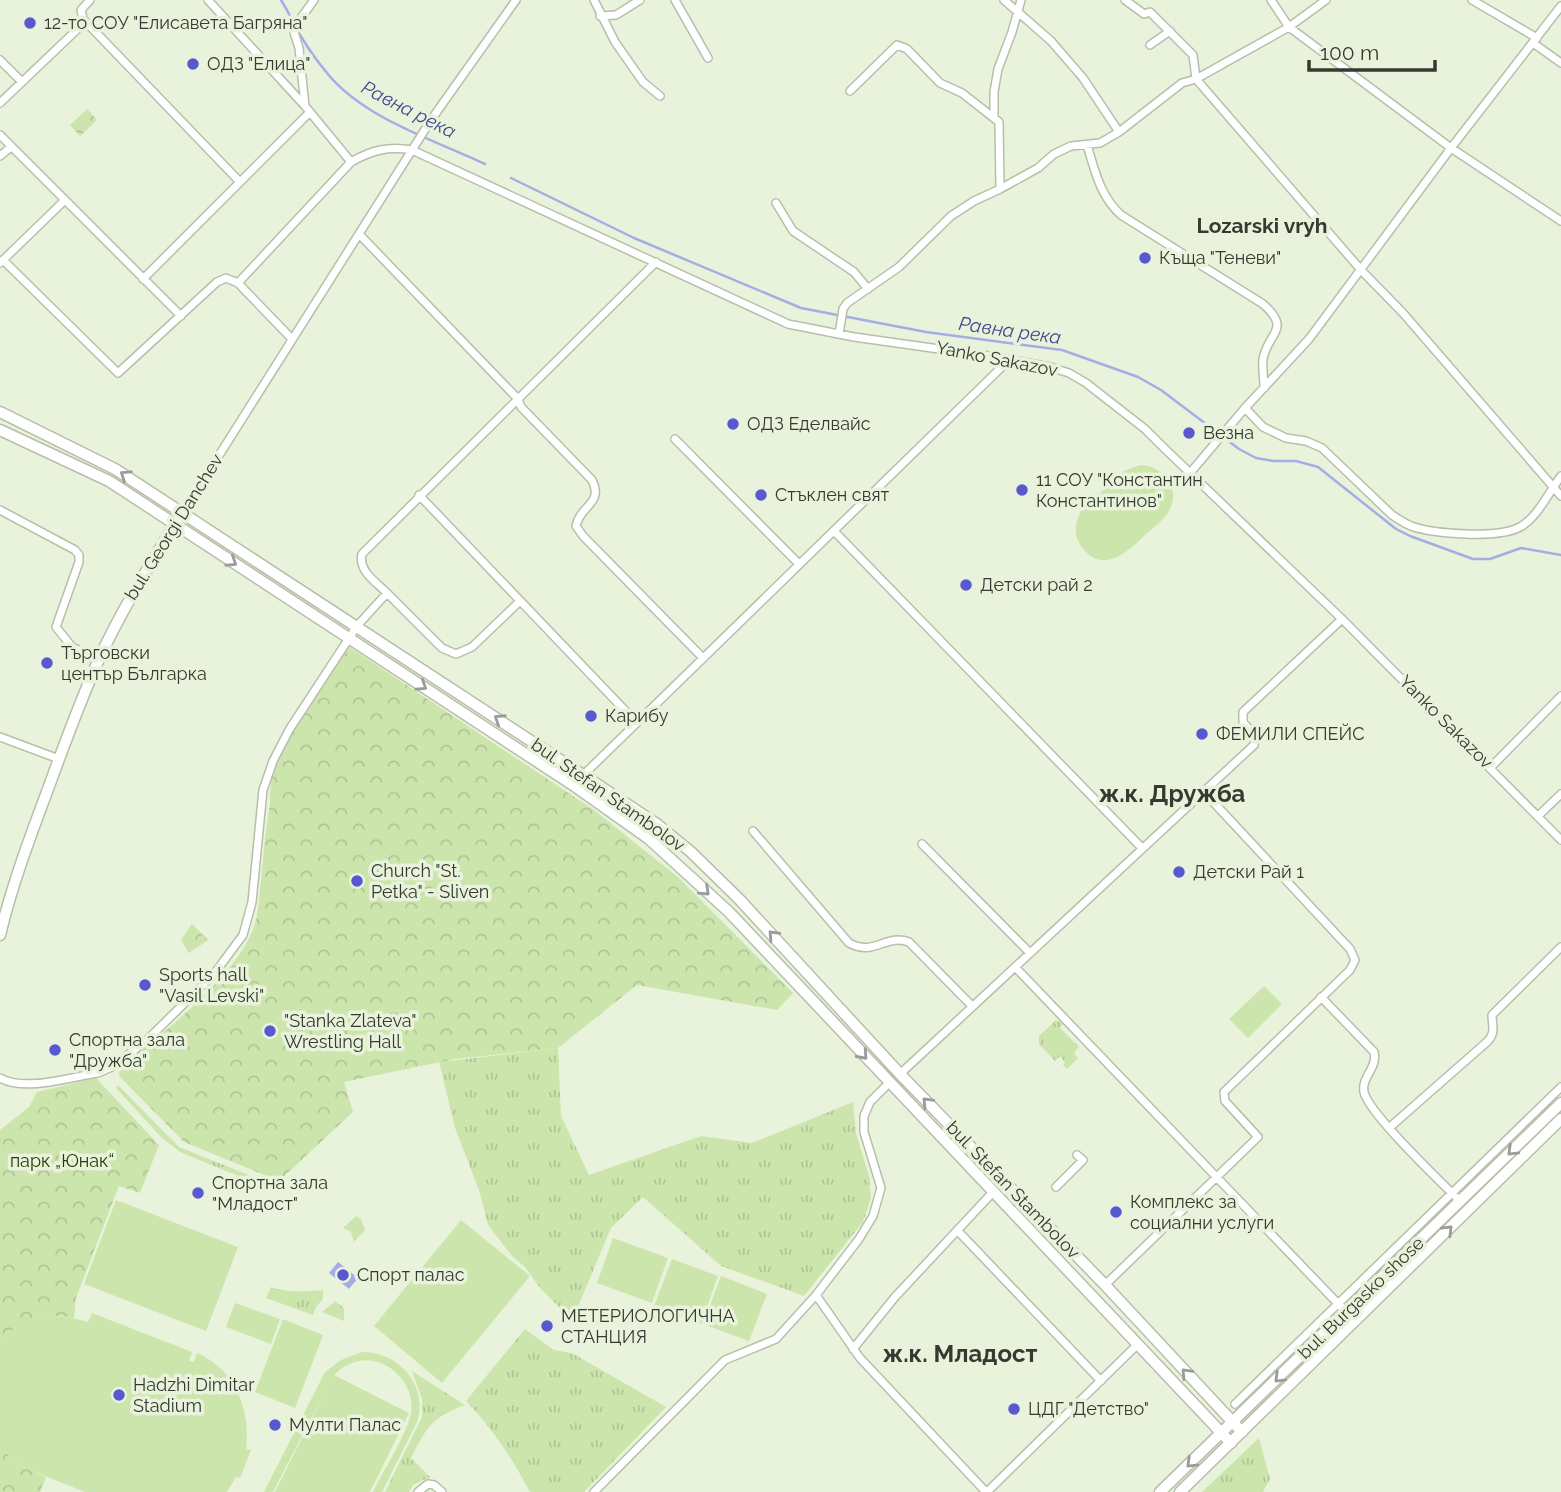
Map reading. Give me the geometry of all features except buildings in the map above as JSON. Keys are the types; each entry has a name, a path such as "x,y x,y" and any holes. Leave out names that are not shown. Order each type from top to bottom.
{"main road":[{"name":"bul. Stefan Stambolov","path":"0,412 115,469 583,775 658,825 691,852 739,899 900,1074 1105,1285 1242,1432"},
{"name":"bul. Stefan Stambolov","path":"0,430 108,481 573,785 649,839 719,903 802,988 1231,1443"},
{"name":"bul. Georgi Danchev","path":"0,935 12,890 59,759 99,660 127,604 182,514"},
{"path":"889,1083 900,1074"},
{"name":"bul. Burgasko shose","path":"1160,1492 1561,1103"},
{"name":"bul. Burgasko shose","path":"1180,1492 1561,1119"}],"street":[{"path":"90,0 80,11 85,22 240,182"},
{"path":"208,0 351,162"},
{"path":"307,109 299,48 293,30 314,0"},
{"name":"bul. Georgi Danchev","path":"182,514 431,120 516,0"},
{"path":"594,0 615,42 643,82 660,96"},
{"path":"600,16 616,15 640,0"},
{"path":"675,0 708,58"},
{"path":"1004,0 1059,50 1083,78 1119,132"},
{"path":"994,118 994,92 998,69 1021,0"},
{"path":"1125,0 1144,14 1150,12 1193,55 1196,79 1561,496"},
{"path":"1271,0 1289,27 1451,148 1561,221"},
{"path":"839,334 842,313 847,303 899,267 951,216 1038,168 1054,154 1071,146 1100,143 1119,132 1182,83 1196,79 1289,27 1326,0"},
{"path":"1472,0 1535,40 1561,63"},
{"path":"1190,473 1245,408 1309,340 1451,148 1561,6"},
{"path":"0,103 85,22"},
{"path":"1150,45 1170,31"},
{"path":"850,91 897,44 907,49 940,83 962,93 999,122 1000,189"},
{"path":"0,60 22,82"},
{"path":"143,279 240,182 307,109"},
{"path":"0,135 180,316"},
{"path":"1087,145 1101,190 1109,204 1121,215 1263,304 1273,313 1278,322 1277,331 1263,357 1264,388"},
{"path":"0,156 11,147"},
{"path":"238,283 351,162 371,151 395,147 412,150"},
{"name":"Yanko Sakazov","path":"412,150 788,324 1010,359 1050,367 1069,373 1086,383 1145,429 1342,619 1561,840"},
{"path":"65,200 1,262 118,373 221,279 231,278 238,283 292,340"},
{"path":"776,203 793,231 854,272 868,289"},
{"path":"359,234 518,398 521,407 592,480 596,486 595,499 578,517 576,526 703,658"},
{"path":"519,601 471,647 456,654 442,648 363,568 360,561 362,554 419,495 656,262"},
{"path":"573,785 1010,359"},
{"path":"1245,408 1263,427 1286,438 1306,441 1322,448 1392,515 1423,529 1476,534 1518,528 1529,520 1561,476"},
{"path":"675,439 799,564"},
{"path":"419,495 637,723"},
{"path":"0,510 75,550 79,555 79,562 56,627 72,647 99,660"},
{"path":"834,531 1142,848"},
{"path":"0,1078 13,1084 26,1084 98,1073 108,1069 148,1039 214,974 238,943 246,927 252,902 263,790 273,761 289,730 357,626 387,593"},
{"path":"900,1074 1255,743 1255,736 1242,720 1243,712 1342,619"},
{"path":"1490,767 1561,696"},
{"path":"0,737 59,759"},
{"path":"1105,1285 1258,1137 1225,1101 1225,1089 1352,967 1355,960 1353,952 1203,791"},
{"path":"1538,816 1561,794"},
{"path":"753,831 849,943 859,949 900,938 909,942 972,1006"},
{"path":"922,844 1030,953"},
{"path":"1390,1128 1493,1036 1492,1015 1561,947"},
{"path":"1014,967 1346,1312"},
{"path":"1321,997 1374,1052 1376,1060 1363,1087 1365,1096 1390,1128 1460,1201"},
{"path":"594,1492 725,1360 776,1339 816,1295 859,1239 873,1216 881,1188 864,1132 864,1116 870,1102 889,1083"},
{"path":"1235,1404 1561,1087"},
{"path":"1056,1187 1083,1160 1077,1155"},
{"path":"853,1349 895,1297 994,1191"},
{"path":"957,1230 1101,1381"},
{"path":"816,1295 853,1349 986,1492 1138,1344"},
{"path":"418,1492 428,1484 434,1485 442,1492"}],"green space":[{"path":"87,109 97,120 80,136 70,125"},
{"path":"1140,465 1157,470 1169,481 1173,497 1167,514 1122,554 1105,560 1089,555 1081,546 1076,533 1081,511 1124,471"},
{"path":"348,646 594,810 679,878 793,993 777,1010 637,985 558,1048 455,1059 344,1082 353,1112 279,1181 184,1142 119,1076 120,1066 201,999 238,956 250,935 257,915 271,786 278,761 295,727"},
{"path":"192,924 208,940 189,953 181,940"},
{"path":"1264,986 1282,1004 1248,1038 1229,1019"},
{"path":"1056,1020 1063,1024 1060,1028 1079,1047 1074,1053 1078,1058 1067,1069 1060,1056 1055,1061 1039,1044 1039,1036"},
{"path":"558,1048 561,1116 589,1175 701,1136 752,1143 853,1102 856,1133 869,1176 871,1198 863,1222 804,1296 721,1266 643,1197 611,1228 574,1316 562,1310 512,1256 488,1225 480,1193 455,1128 439,1062"},
{"name":"парк „Юнак“","path":"96,1078 159,1145 140,1193 119,1186 76,1298 74,1318 44,1317 25,1323 0,1340 0,1130 29,1107 37,1092"},
{"path":"118,1085 179,1147 249,1175 248,1180 180,1152 160,1136 116,1088"},
{"path":"116,1200 238,1247 206,1331 84,1284"},
{"path":"356,1216 361,1219 365,1230 354,1242 351,1232 343,1228"},
{"path":"461,1220 530,1276 442,1383 374,1326"},
{"path":"613,1238 668,1258 652,1303 597,1283"},
{"path":"672,1259 718,1276 701,1324 654,1306"},
{"path":"721,1276 767,1294 749,1341 703,1324"},
{"path":"271,1287 297,1292 323,1290 323,1299 313,1315 266,1298"},
{"path":"335,1301 344,1308 344,1321 322,1312"},
{"path":"235,1303 280,1319 271,1344 226,1327"},
{"name":"Hadzhi Dimitar Stadium","path":"92,1313 192,1352 189,1361 194,1362 197,1353 210,1360 231,1380 243,1406 246,1449 251,1450 240,1478 236,1477 227,1492 85,1492 23,1467 0,1448 0,1340 30,1321 64,1317 88,1322"},
{"path":"283,1319 323,1335 295,1408 255,1392"},
{"path":"525,1329 554,1350 572,1353 666,1407 584,1492 530,1492 501,1444 466,1401"},
{"path":"362,1352 388,1358 399,1365 408,1373 419,1396 417,1422 382,1492 373,1492 405,1431 412,1405 408,1389 399,1375 386,1365 366,1360 349,1364 334,1375 409,1413 370,1492 275,1492 333,1376 273,1492 264,1492 325,1372 341,1360"},
{"path":"412,1371 465,1405 437,1419 421,1438 411,1458 430,1477 413,1485 409,1492 385,1492 422,1417 422,1399"},
{"path":"1259,1438 1270,1479 1263,1492 1202,1492"},
{"path":"0,1448 23,1467 46,1477 40,1492 0,1492"}],"water":[{"name":"Спорт палас","path":"338,1262 358,1278 349,1289 329,1273"}],"waterway":[{"name":"Равна река","path":"281,0 311,51 342,89 379,115 485,164"},
{"name":"Равна река","path":"511,178 634,238 801,308 926,332 1062,350 1138,377 1161,390 1239,449 1256,458 1296,461 1318,467 1396,529 1473,559 1490,559 1521,548 1561,555"}],"place":[{"name":"12-то СОУ \"Елисавета Багряна\"","path":"30,23"},
{"name":"ОДЗ \"Елица\"","path":"193,64"},
{"name":"Къща \"Теневи\"","path":"1145,258"},
{"name":"ОДЗ Еделвайс","path":"733,424"},
{"name":"Везна","path":"1189,433"},
{"name":"11 СОУ \"Константин Константинов\"","path":"1022,490"},
{"name":"Стъклен свят","path":"761,495"},
{"name":"Детски рай 2","path":"966,585"},
{"name":"Търговски център Българка","path":"47,663"},
{"name":"Карибу","path":"591,716"},
{"name":"ФЕМИЛИ СПЕЙС","path":"1202,734"},
{"name":"Детски Рай 1","path":"1179,872"},
{"name":"Church \"St. Petka\" - Sliven","path":"357,881"},
{"name":"Sports hall \"Vasil Levski\"","path":"145,985"},
{"name":"\"Stanka Zlateva\" Wrestling Hall","path":"270,1031"},
{"name":"Спортна зала \"Дружба\"","path":"55,1050"},
{"name":"Спортна зала \"Младост\"","path":"198,1193"},
{"name":"Комплекс за социални услуги","path":"1116,1212"},
{"name":"Спорт палас","path":"343,1275"},
{"name":"МЕТЕРИОЛОГИЧНА СТАНЦИЯ","path":"547,1326"},
{"name":"Hadzhi Dimitar Stadium","path":"119,1395"},
{"name":"ЦДГ \"Детство\"","path":"1014,1409"},
{"name":"Мулти Палас","path":"275,1425"}],"district":[{"name":"Lozarski vryh","path":"1262,226"},
{"name":"ж.к. Дружба","path":"1172,794"},
{"name":"ж.к. Младост","path":"960,1354"}]}
